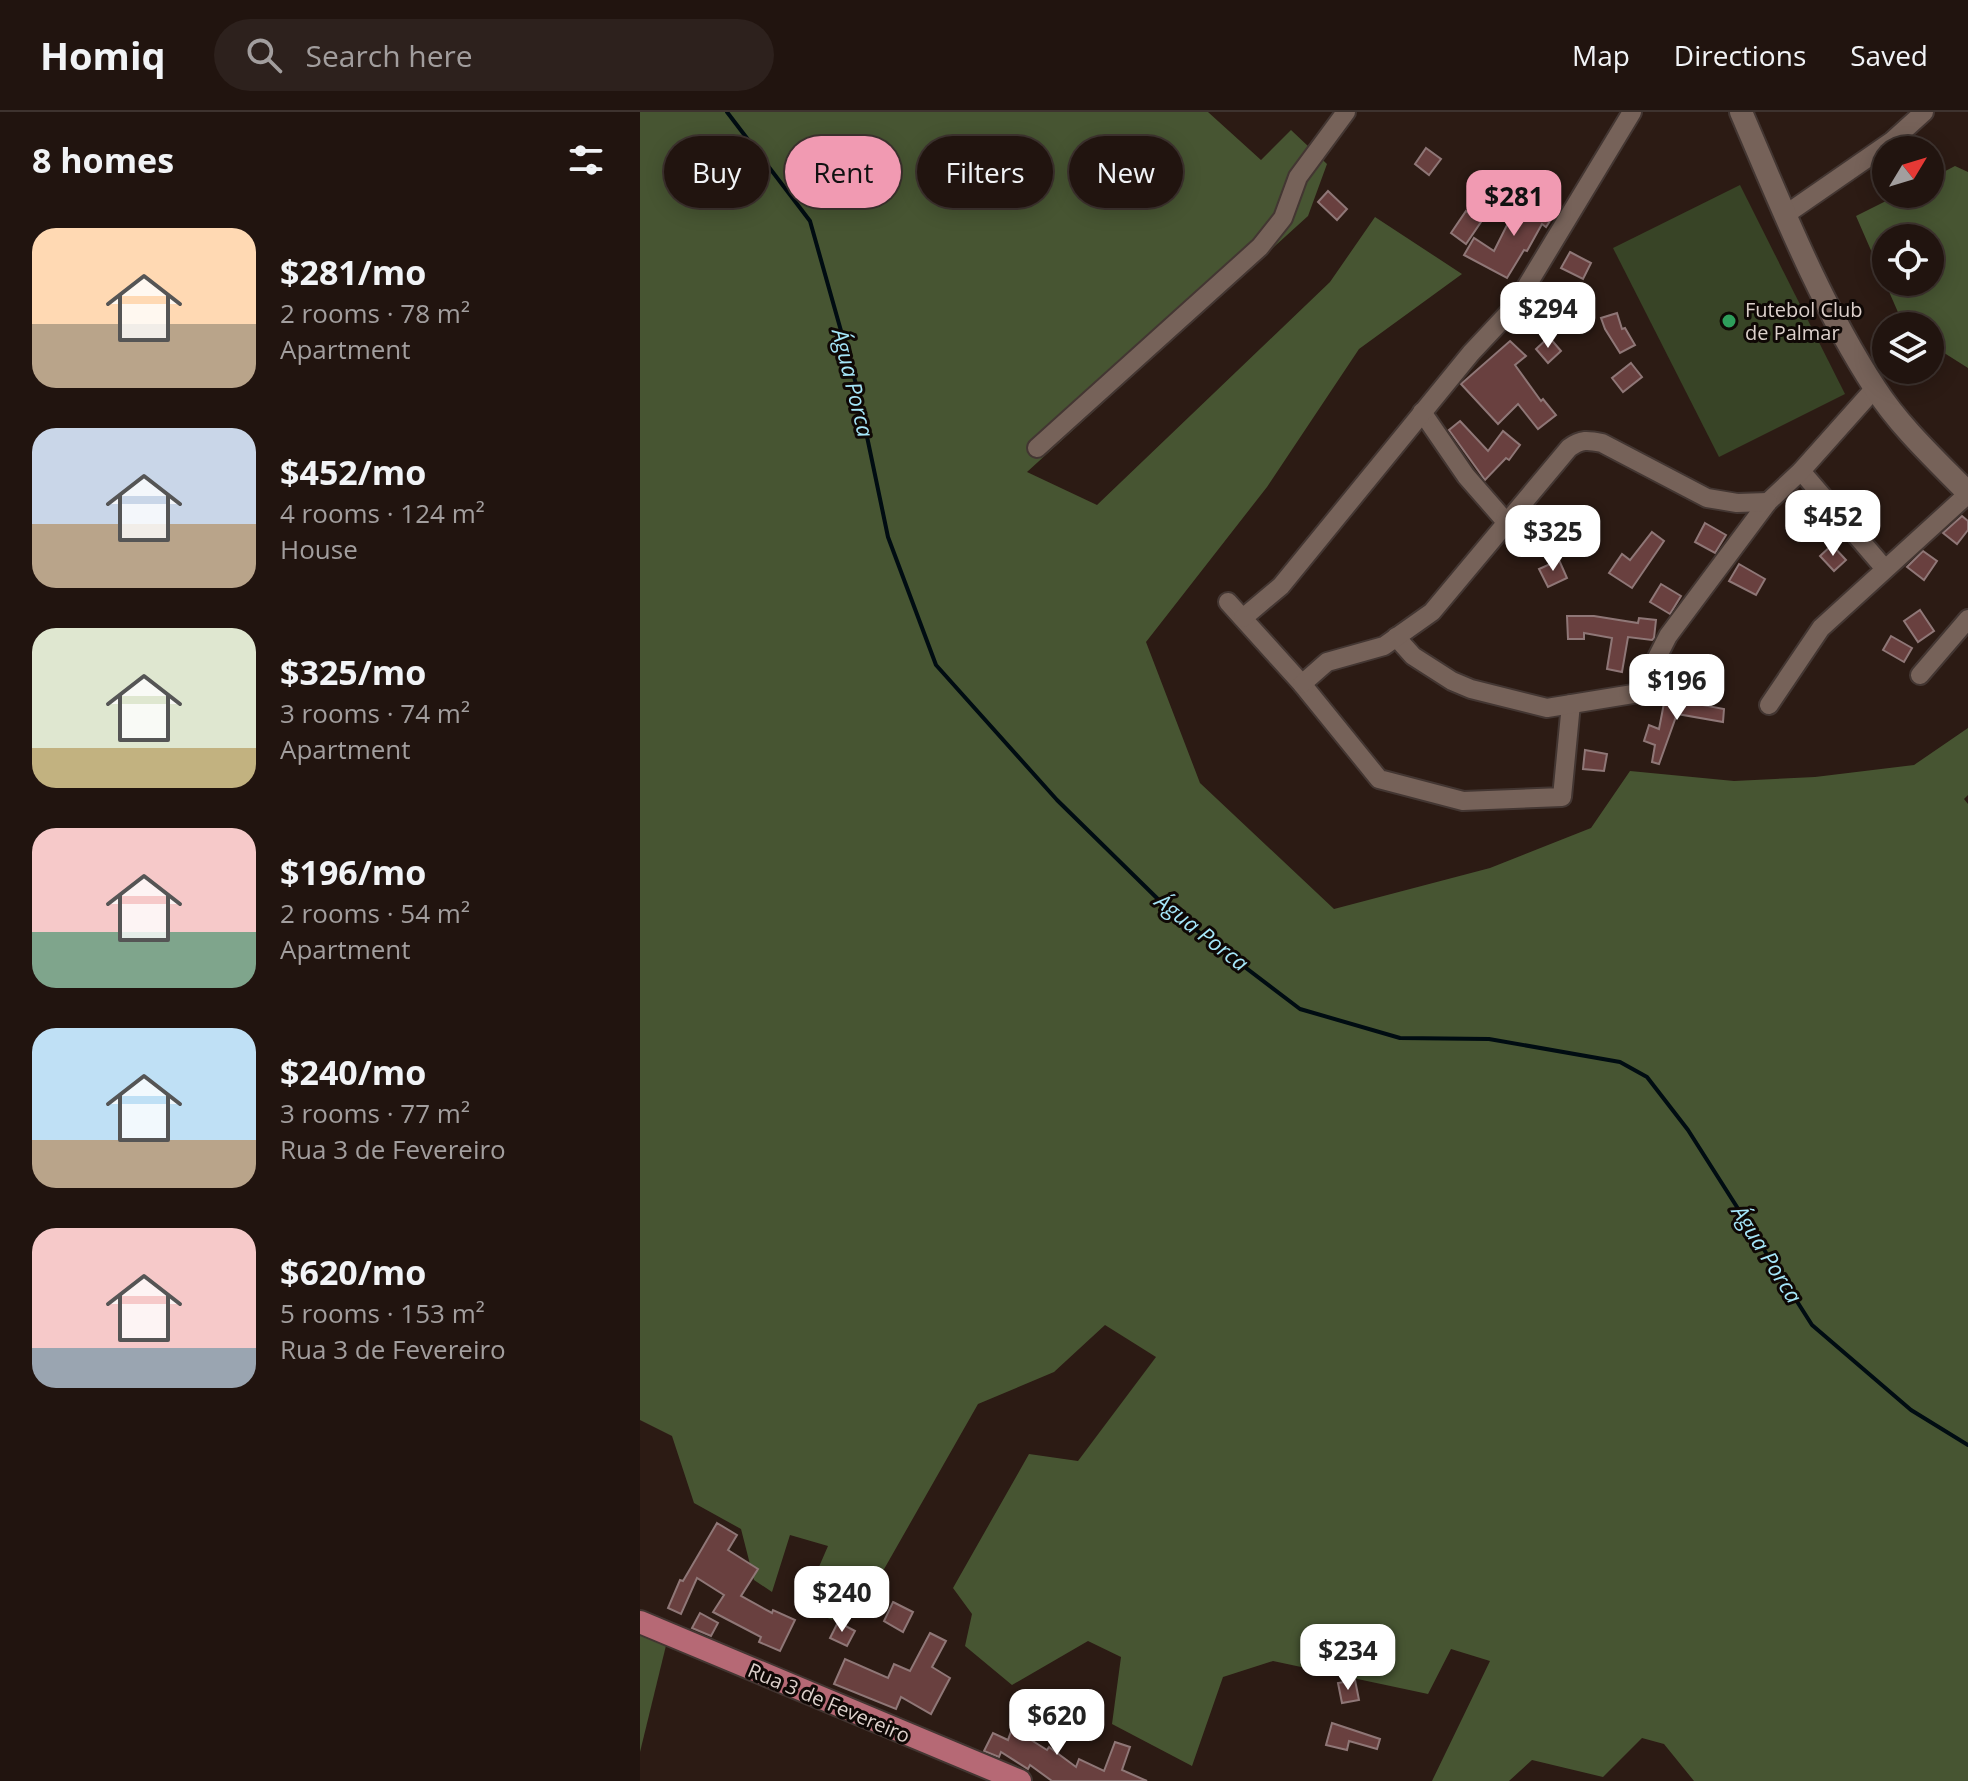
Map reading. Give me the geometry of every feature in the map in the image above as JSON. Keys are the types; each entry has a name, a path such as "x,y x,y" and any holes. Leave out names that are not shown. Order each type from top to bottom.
{"main road":[{"path":"1741,112 1814,279 1875,388 1898,418 1968,494"},
{"name":"Rua 3 de Fevereiro","path":"640,1622 1019,1781"}],"street":[{"path":"1037,448 1260,247 1283,218 1298,177 1346,112"},
{"path":"1243,618 1281,586 1471,353 1514,307 1632,112"},
{"path":"1785,215 1892,141 1924,112"},
{"path":"1396,637 1413,656 1471,689 1547,708 1639,693 1668,636 1768,502 1801,471 1875,388"},
{"path":"1422,412 1466,476 1507,523"},
{"path":"1302,684 1327,662 1384,646 1432,612 1578,441 1588,439 1602,443 1707,498 1737,503 1768,502"},
{"path":"1801,471 1885,569"},
{"path":"1769,705 1821,628 1968,494"},
{"path":"1228,602 1302,684 1379,779 1463,801 1562,797 1571,704"},
{"path":"1920,675 1968,619"}],"green space":[{"path":"640,112 1208,112 1261,160 1291,130 1327,164 1308,216 1027,472 1097,505 1330,282 1375,217 1462,274 1359,349 1267,487 1146,642 1200,783 1334,909 1490,868 1591,828 1630,771 1734,781 1815,777 1914,765 1968,728 1968,795 1964,799 1968,804 1968,1781 1694,1781 1664,1744 1642,1738 1603,1777 1532,1760 1509,1781 1432,1781 1490,1661 1451,1649 1428,1694 1273,1661 1223,1677 1192,1766 1112,1724 1121,1657 1088,1641 1012,1685 965,1646 972,1614 953,1588 1029,1454 1078,1461 1156,1357 1105,1325 1054,1372 978,1404 879,1578 852,1572 832,1620 802,1606 828,1546 790,1535 772,1592 754,1580 741,1529 694,1503 672,1436 640,1420"},
{"path":"1955,166 1968,172 1968,368 1944,353 1944,312 1898,312 1891,296 1944,296 1944,224 1872,224 1872,253 1856,216 1872,208 1944,208 1944,172"},
{"name":"Futebol Club de Palmar","path":"1740,185 1845,394 1719,457 1613,248"},
{"path":"640,1612 671,1625 640,1752"}],"building":[{"path":"1426,148 1441,159 1429,175 1415,164"},
{"path":"1328,191 1347,209 1337,220 1318,202"},
{"path":"1534,193 1558,209 1546,227 1542,224 1507,278 1464,255 1474,238 1494,251 1508,223 1512,225"},
{"path":"1466,211 1481,222 1466,244 1451,233"},
{"path":"1570,252 1591,263 1583,279 1561,268"},
{"path":"1617,313 1622,329 1625,328 1635,345 1620,353 1601,318"},
{"path":"1549,337 1561,351 1548,363 1536,349"},
{"path":"1510,341 1526,356 1515,365 1541,401 1543,399 1556,415 1538,429 1518,404 1498,424 1461,384"},
{"path":"1631,363 1642,377 1623,392 1612,378"},
{"path":"1460,421 1488,451 1503,431 1520,445 1509,460 1506,458 1485,480 1449,430"},
{"path":"1545,512 1562,526 1551,540 1534,527"},
{"path":"1962,516 1968,521 1968,530 1957,544 1943,533"},
{"path":"1705,523 1726,535 1715,553 1695,542"},
{"path":"1652,532 1664,541 1632,588 1609,573 1622,554 1630,560"},
{"path":"1832,545 1846,560 1834,571 1820,556"},
{"path":"1923,551 1937,561 1924,580 1907,567"},
{"path":"1559,560 1567,578 1548,587 1539,569"},
{"path":"1739,564 1765,579 1756,595 1729,581"},
{"path":"1661,584 1681,596 1670,614 1650,602"},
{"path":"1920,610 1934,631 1918,642 1904,621"},
{"path":"1567,616 1594,616 1638,623 1639,618 1656,620 1654,638 1628,637 1622,672 1607,669 1612,638 1584,633 1584,639 1568,639"},
{"path":"1891,636 1912,648 1904,662 1883,650"},
{"path":"1665,698 1724,709 1723,722 1677,714 1659,764 1652,762 1655,745 1644,741 1649,725 1659,729"},
{"path":"1585,750 1607,754 1604,771 1583,769"},
{"path":"717,1523 737,1535 728,1550 758,1569 741,1596 772,1613 773,1610 795,1620 780,1651 759,1642 761,1637 713,1612 724,1595 697,1578 681,1614 668,1608 680,1580 683,1581"},
{"path":"893,1602 913,1612 903,1632 884,1621"},
{"path":"700,1613 718,1623 711,1636 692,1628"},
{"path":"838,1622 855,1631 847,1646 830,1638"},
{"path":"930,1633 946,1641 932,1667 950,1678 931,1714 901,1697 896,1709 834,1684 845,1659 888,1678 894,1664 910,1671"},
{"path":"1355,1680 1359,1700 1342,1703 1338,1683"},
{"path":"1018,1711 1033,1716 1025,1736 1047,1750 1049,1747 1076,1767 1079,1759 1104,1771 1115,1742 1130,1747 1122,1770 1147,1781 1052,1781 1030,1765 1028,1769 1001,1752 999,1757 984,1751 993,1733 1008,1740"},
{"path":"1332,1723 1380,1739 1377,1749 1349,1741 1347,1750 1326,1745"}],"waterway":[{"name":"Água Porca","path":"727,112 810,221 856,384 888,537 936,665 1057,800 1166,907 1300,1009 1400,1038 1489,1039 1620,1062 1647,1077 1688,1130 1812,1325 1911,1410 1968,1445"}],"place":[{"name":"Futebol Club de Palmar","path":"1729,321"}]}
